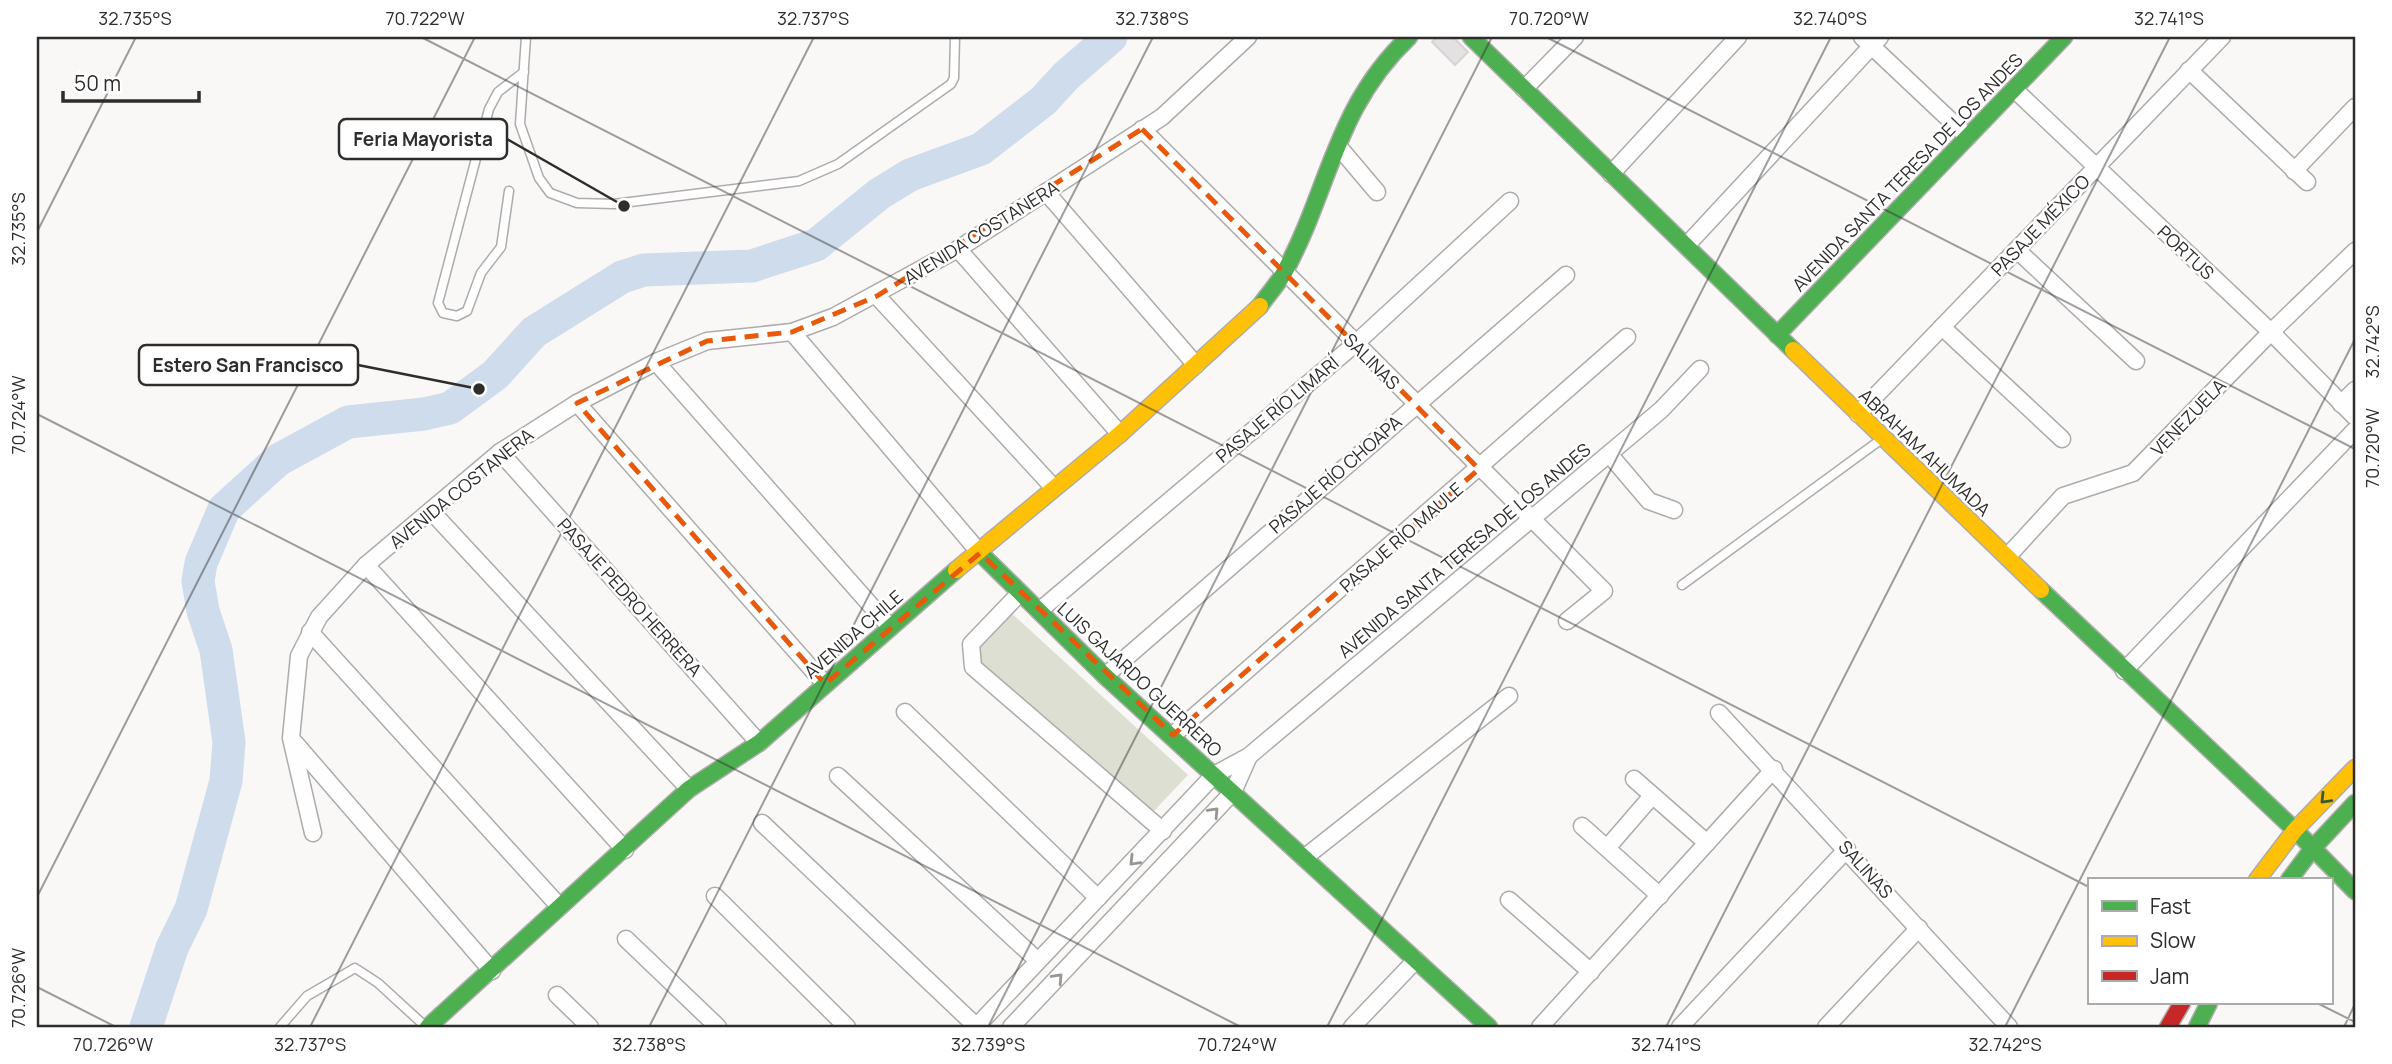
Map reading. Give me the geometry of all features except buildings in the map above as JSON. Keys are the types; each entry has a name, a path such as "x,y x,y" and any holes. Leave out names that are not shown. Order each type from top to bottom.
{"street":[{"name":"AVENIDA COSTANERA","path":"313,833 291,738 299,656 310,632 366,565 500,452 577,403 656,362 707,341 792,332 833,317 877,296 958,249 1162,117 1248,37"},
{"name":"AVENIDA CHILE","path":"435,1025 558,906 625,850 689,789 759,743 889,626 1120,434 1259,307 1286,272 1349,114 1392,53 1409,37"},
{"name":"ABRAHAM AHUMADA","path":"1471,37 2124,671 2295,830 2355,891"},
{"path":"1524,89 1576,37"},
{"path":"1611,174 1738,37"},
{"name":"AVENIDA SANTA TERESA DE LOS ANDES","path":"1777,335 2064,37"},
{"name":"PASAJE MÉXICO","path":"1858,414 2221,37"},
{"path":"1686,246 1871,40 1968,136"},
{"path":"2189,70 2300,177 2355,107"},
{"name":"PORTUS","path":"2014,89 2271,332 2355,417"},
{"name":"SALINAS","path":"1142,130 1604,591 1567,621"},
{"path":"1338,146 1377,192"},
{"path":"1046,192 1196,365"},
{"name":"PASAJE RÍO LIMARÍ","path":"1039,611 1355,344 1510,201"},
{"path":"958,249 1120,434"},
{"path":"2017,250 2136,361"},
{"name":"VENEZUELA","path":"2007,557 2063,496 2133,473 2271,332 2355,251"},
{"name":"PASAJE RÍO CHOAPA","path":"1105,676 1566,275"},
{"path":"877,296 1053,488"},
{"path":"1942,327 2062,439"},
{"name":"LUIS GAJARDO GUERRERO","path":"792,332 979,553 1019,594 1489,1027"},
{"name":"PASAJE RÍO MAULE","path":"1173,735 1627,337"},
{"path":"656,362 889,626"},
{"name":"AVENIDA SANTA TERESA DE LOS ANDES","path":"976,1027 1214,775 1249,756 1661,410 1700,369"},
{"path":"2341,404 2355,390"},
{"path":"577,403 825,684"},
{"path":"2124,671 2355,430"},
{"name":"PASAJE PEDRO HERRERA","path":"500,452 759,743"},
{"path":"1609,454 1649,501 1674,510"},
{"path":"432,512 689,789"},
{"path":"366,565 625,850"},
{"path":"1019,594 971,644 973,667 1163,831"},
{"path":"310,632 558,906"},
{"path":"1304,858 1509,696"},
{"path":"905,712 1098,898"},
{"name":"SALINAS","path":"1719,713 1774,769 2009,1027"},
{"path":"291,738 315,770 492,971"},
{"name":"AVENIDA SANTA TERESA DE LOS ANDES","path":"1011,1027 1233,792 1249,756"},
{"path":"2259,878 2295,830 2355,768"},
{"path":"1539,1027 1774,769"},
{"path":"838,776 1038,961"},
{"path":"1634,779 1707,843"},
{"path":"1607,848 1653,796"},
{"path":"2290,878 2313,848 2355,803"},
{"path":"762,823 976,1027"},
{"path":"1583,826 1660,896"},
{"path":"1680,1027 1847,849"},
{"path":"715,897 847,1027"},
{"path":"1509,900 1591,972"},
{"path":"1826,1027 1919,928"},
{"path":"626,939 718,1027"},
{"path":"1352,1027 1416,960"},
{"path":"557,995 590,1027"},
{"path":"2168,1027 2181,1004"},
{"path":"2197,1027 2208,1004"}],"lane":[{"path":"526,37 520,124 539,178 550,192 577,203 614,204 799,181 838,164 951,84 954,78 955,37"},
{"path":"509,191 502,247 481,273 467,311 457,316 443,313 438,303 489,109 498,92 524,72"},
{"path":"1682,584 1883,437"},
{"path":"280,1027 307,996 355,968 435,1025"}],"highlighted area":[{"path":"1142,129 1479,469 1173,735 980,553 825,684 577,403 707,341 792,332 877,296"}],"shaded area":[{"path":"1008,610 1188,775 1152,813 974,661 976,644"}],"waterway":[{"path":"146,1027 172,948 191,909 226,781 229,742 216,650 203,611 198,581 201,563 224,509 278,460 348,422 424,414 450,408 495,375 534,332 622,277 644,270 752,266 816,245 879,194 910,175 981,149 1043,101 1066,76 1111,37"}],"traffic: fast":[{"path":"1260,306 1283,275 1336,149 1365,91 1384,64 1409,37"},
{"path":"1471,37 1793,350"},
{"path":"1777,335 2064,37"},
{"path":"980,553 1105,676 1489,1027"},
{"path":"428,1027 689,789 759,743 956,570"},
{"path":"2041,590 2295,830 2355,891"},
{"path":"2290,878 2313,848 2355,803"},
{"path":"2197,1027 2208,1004"}],"traffic: slow":[{"path":"956,570 1120,434 1260,306"},
{"path":"1793,350 2041,590"},
{"path":"2259,878 2295,830 2355,768"}],"traffic: jam":[{"path":"2168,1027 2181,1004"}],"place":[{"name":"Feria Mayorista","path":"624,206"},
{"name":"Estero San Francisco","path":"479,389"}]}
